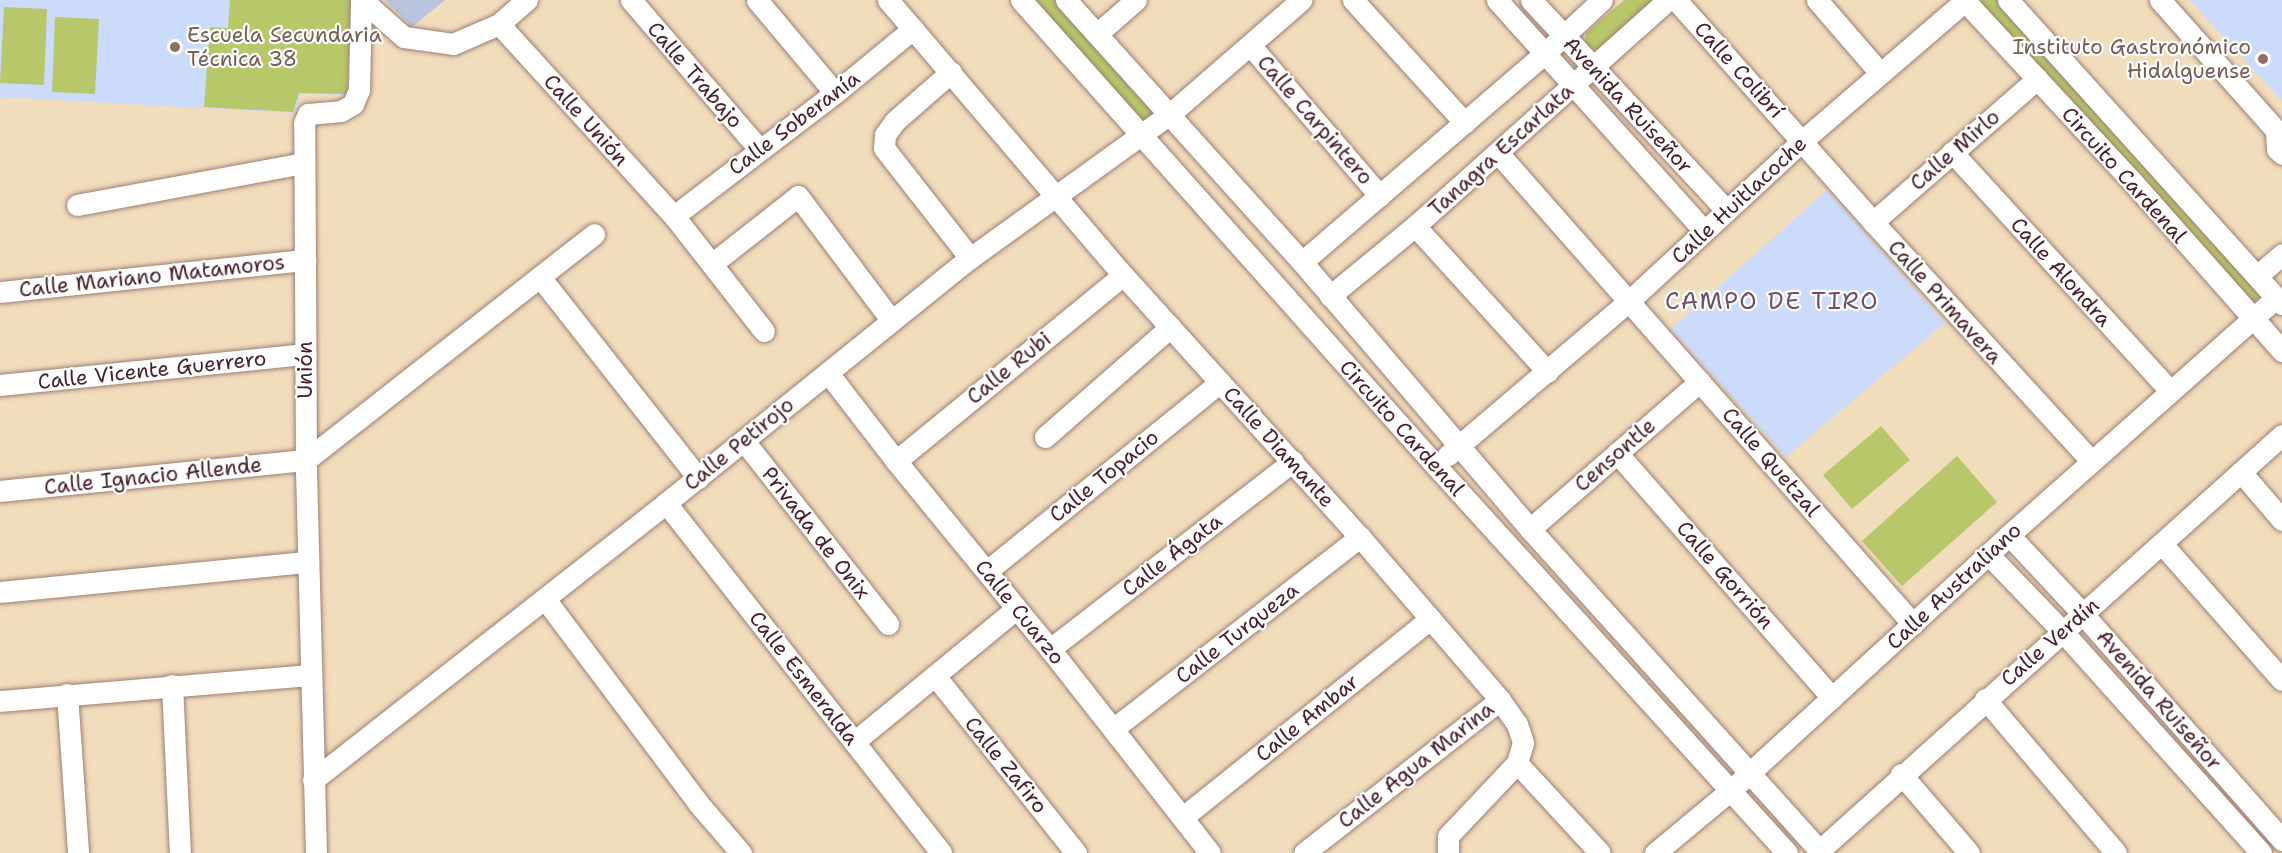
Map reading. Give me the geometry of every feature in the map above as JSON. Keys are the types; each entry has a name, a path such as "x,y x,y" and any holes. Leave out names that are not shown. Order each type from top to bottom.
{"street":[{"path":"362,0 404,37 453,44 499,24 527,0"},
{"name":"Unión","path":"313,780 306,460 304,123 308,114 341,111 353,104 359,90 362,0"},
{"name":"Calle Trabajo","path":"632,0 759,149"},
{"path":"757,0 835,93"},
{"name":"Calle Diamante","path":"888,0 1123,275 1293,461 1500,700 1517,724 1522,743 1517,763"},
{"name":"Circuito Cardenal","path":"1021,0 1436,466 1787,853"},
{"name":"Circuito Cardenal","path":"1066,0 1302,262 1530,529 1821,852"},
{"path":"1098,33 1136,0"},
{"name":"Calle Petirojo","path":"313,780 698,478 970,258 1170,114 1301,0"},
{"path":"1353,0 1465,123"},
{"name":"Avenida Ruiseñor","path":"1497,0 1544,54 1575,84 1704,231"},
{"name":"Avenida Ruiseñor","path":"1531,0 1726,210"},
{"name":"Tanagra Escarlata","path":"1302,262 1465,123 1602,0"},
{"name":"Tanagra Escarlata","path":"1330,296 1415,226 1668,0"},
{"name":"Calle Colibrí","path":"1676,0 1802,141"},
{"path":"1816,0 1880,73"},
{"name":"Circuito Cardenal","path":"1965,0 2282,351"},
{"name":"Calle Huitlacoche","path":"1436,466 1628,302 1802,141 1965,0"},
{"name":"Circuito Cardenal","path":"2008,0 2279,301"},
{"path":"2160,0 2279,140"},
{"name":"Calle Unión","path":"499,24 674,216 764,331"},
{"name":"Calle Soberanía","path":"674,216 835,93 913,29"},
{"name":"Calle Carpintero","path":"1251,45 1380,195"},
{"path":"951,72 895,121 885,135 884,148 970,258"},
{"name":"Calle Mirlo","path":"1873,222 2037,79"},
{"name":"Calle Primavera","path":"1802,141 2091,461"},
{"name":"Calle Alondra","path":"1952,152 2170,391"},
{"name":"Calle Quetzal","path":"1498,153 1913,624"},
{"path":"76,205 304,163"},
{"path":"713,263 798,196 892,321"},
{"path":"1415,226 1548,372"},
{"path":"306,460 594,234"},
{"path":"2257,276 2282,254"},
{"name":"Calle Mariano Matamoros","path":"0,292 305,260"},
{"name":"Calle Rubi","path":"896,461 1123,275"},
{"path":"540,277 698,478"},
{"name":"Calle Australiano","path":"1655,853 1750,773 1988,554 2170,391 2253,319 2279,301"},
{"path":"1045,437 1170,327"},
{"name":"Calle Vicente Guerrero","path":"0,385 305,354"},
{"name":"Calle Cuarzo","path":"828,373 896,461 1050,649 1210,853"},
{"name":"Censontle","path":"1530,529 1700,381"},
{"name":"Calle Topacio","path":"987,571 1220,382"},
{"name":"Calle Verdín","path":"1821,852 1901,774 2282,435"},
{"name":"Privada de Onix","path":"744,441 888,624"},
{"name":"Calle Gorrión","path":"1617,453 1832,698"},
{"name":"Calle Ignacio Allende","path":"0,491 306,460"},
{"name":"Calle Ágata","path":"1050,649 1293,461"},
{"path":"2241,472 2282,520"},
{"name":"Calle Esmeralda","path":"666,503 941,853"},
{"name":"Avenida Ruiseñor","path":"2009,535 2082,613 2282,840"},
{"name":"Calle Turqueza","path":"1113,729 1360,537"},
{"path":"2162,544 2282,680"},
{"name":"Avenida Ruiseñor","path":"1988,554 2062,631 2261,853"},
{"path":"0,592 308,562"},
{"path":"544,598 698,803 741,853"},
{"path":"854,742 1016,609"},
{"name":"Calle Ambar","path":"1183,817 1430,619"},
{"path":"0,701 311,675"},
{"name":"Calle Zafiro","path":"936,677 1076,853"},
{"path":"172,685 180,853"},
{"path":"67,694 78,853"},
{"path":"1985,699 2116,853"},
{"name":"Calle Agua Marina","path":"1304,853 1500,700"},
{"path":"1448,853 1448,836 1517,763 1600,853"},
{"path":"1901,774 1969,853"},
{"path":"313,780 316,853"}],"shaded area":[{"name":"Escuela Secundaria Técnica 38","path":"0,0 353,0 348,95 301,94 294,113 0,97"},
{"path":"385,0 445,0 412,27"},
{"name":"Instituto Gastronómico Hidalguense","path":"2190,0 2282,0 2282,101 2206,18"},
{"path":"1827,190 1945,323 1786,457 1671,329"}],"green space":[{"path":"230,0 352,0 347,94 299,93 293,112 204,107 210,27 228,28"},
{"path":"1033,0 1055,0 1155,112 1143,123"},
{"path":"1624,0 1658,0 1602,50 1589,48 1585,41 1586,33"},
{"path":"1999,0 2260,291 2260,297 2253,302 2248,301 1979,2"},
{"path":"4,7 47,9 44,85 0,83"},
{"path":"55,17 99,19 95,94 52,92"},
{"path":"1881,426 1910,460 1852,509 1823,475"},
{"path":"1957,456 1997,502 1902,586 1862,541"}],"place":[{"name":"Escuela Secundaria Técnica 38","path":"175,47"},
{"name":"Instituto Gastronómico Hidalguense","path":"2263,59"}],"district":[{"name":"CAMPO DE TIRO","path":"1772,302"}]}
